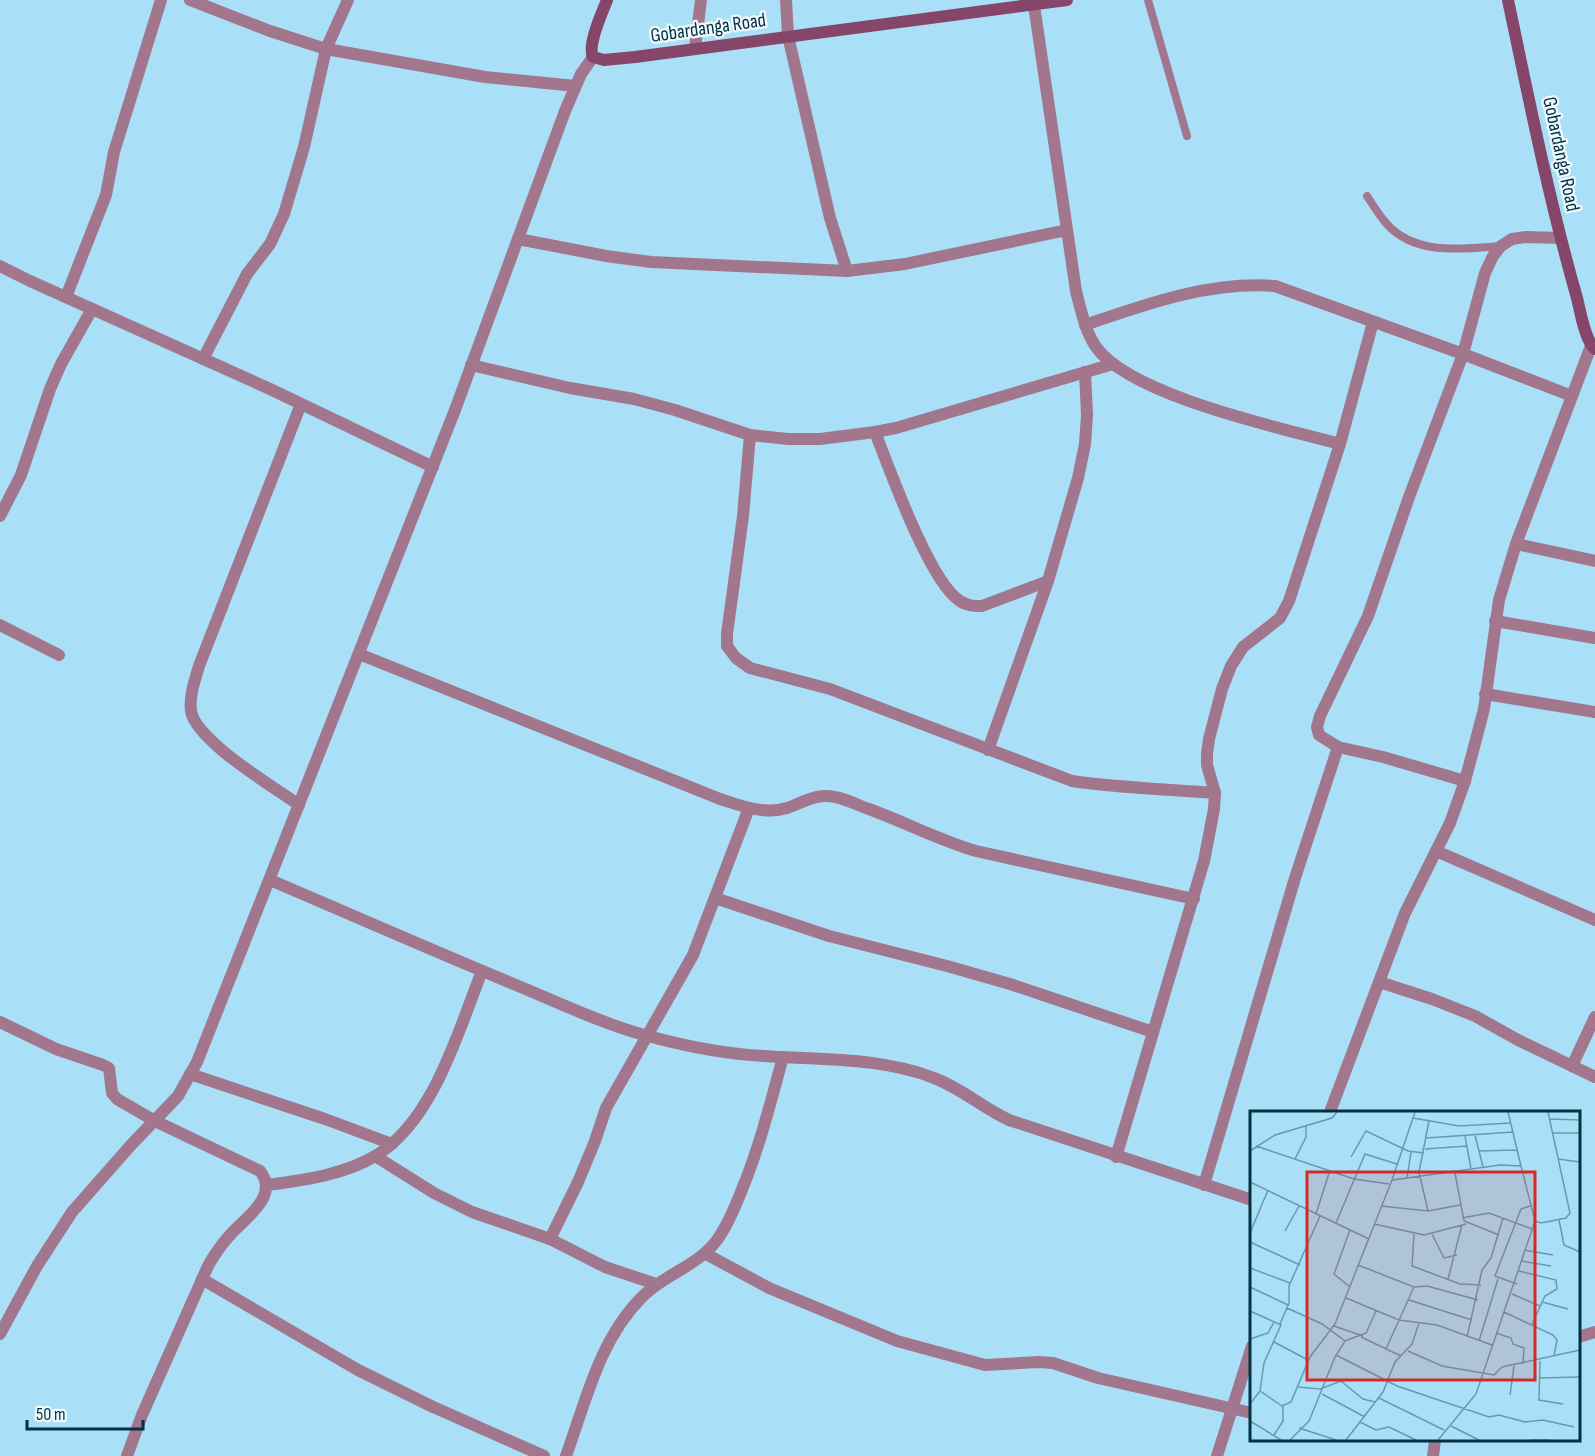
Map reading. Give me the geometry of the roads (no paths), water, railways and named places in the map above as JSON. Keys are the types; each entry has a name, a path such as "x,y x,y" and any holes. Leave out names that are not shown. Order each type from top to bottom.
{"main road":[{"path":"592,57 590,53 592,42 607,0"},
{"name":"Gobardanga Road","path":"592,57 604,60 1067,0"},
{"name":"Gobardanga Road","path":"1508,0 1560,238 1593,347"}],"street":[{"path":"66,297 106,195 114,152 161,0"},
{"path":"190,0 270,31 326,49 485,77 575,86"},
{"path":"203,359 247,274 270,244 284,214 304,147 326,49 348,0"},
{"path":"695,48 701,0"},
{"path":"786,0 788,36 830,218 847,271"},
{"path":"1034,5 1076,291 1085,325 1096,347 1113,364 1143,382 1222,412 1340,444"},
{"path":"0,1334 5,1312 72,1212 178,1096 190,1074 221,1004 433,467 575,86 592,57"},
{"path":"518,239 651,262 847,271 905,264 1067,230"},
{"path":"1465,781 1383,757 1338,747 1319,735 1317,727 1320,716 1368,616 1409,496 1463,354 1485,273 1501,246 1512,239 1560,238"},
{"path":"0,266 433,467"},
{"path":"1085,325 1163,300 1242,285 1275,286 1572,396"},
{"path":"0,516 21,475 50,389 61,364 92,309"},
{"path":"1116,1157 1194,899 1211,831 1215,793 1207,765 1207,754 1222,689 1231,666 1243,647 1280,618 1288,602 1340,444 1374,322"},
{"path":"1331,1111 1406,913 1450,824 1465,781 1485,694 1499,600 1516,544 1593,347"},
{"path":"471,365 570,388 634,399 750,435 788,439 820,439 875,432 1113,364"},
{"path":"988,750 1048,580 1078,478 1085,444 1087,415 1085,372"},
{"path":"299,805 215,745 197,726 191,712 192,690 199,666 301,404"},
{"path":"875,432 916,532 946,588 959,601 972,606 982,606 1048,580"},
{"path":"750,435 743,516 727,634 727,646 736,658 750,668 830,689 1071,781 1105,786 1215,793"},
{"path":"1516,544 1595,561"},
{"path":"1495,621 1595,638"},
{"path":"0,625 59,655"},
{"path":"359,654 710,795 749,808 768,811 786,808 819,796 836,797 961,847 1194,899"},
{"path":"1485,694 1595,712"},
{"path":"1204,1185 1295,878 1338,747"},
{"path":"550,1239 578,1182 606,1108 693,955 749,808"},
{"path":"1436,851 1595,920"},
{"path":"270,880 585,1014 646,1036 707,1050 875,1064 934,1078 958,1089 989,1111 1009,1120 1250,1200"},
{"path":"715,898 829,936 1010,984 1153,1032"},
{"path":"267,1185 304,1180 332,1173 375,1156 392,1144 410,1126 424,1107 452,1048 482,971"},
{"path":"1379,982 1475,1016 1595,1077"},
{"path":"1572,1066 1595,1017"},
{"path":"0,1022 57,1049 109,1068 112,1093 117,1099 155,1121 260,1171 266,1178 265,1195 258,1206 217,1251 202,1279 142,1415 127,1456"},
{"path":"566,1456 588,1388 615,1332 632,1308 656,1284 690,1266 706,1254 718,1238 735,1207 764,1127 783,1057"},
{"path":"190,1074 392,1144"},
{"path":"375,1156 434,1193 472,1212 550,1239 605,1267 656,1284"},
{"path":"706,1254 769,1288 897,1341 985,1365 1053,1363 1098,1378 1250,1413"},
{"path":"202,1279 357,1370 544,1456"},
{"path":"1580,1336 1595,1332"},
{"path":"1217,1456 1250,1349"},
{"path":"1433,1456 1435,1441"}],"lane":[{"path":"1148,0 1186,136"},
{"path":"1367,196 1388,225 1419,244 1437,249 1501,246"}]}
